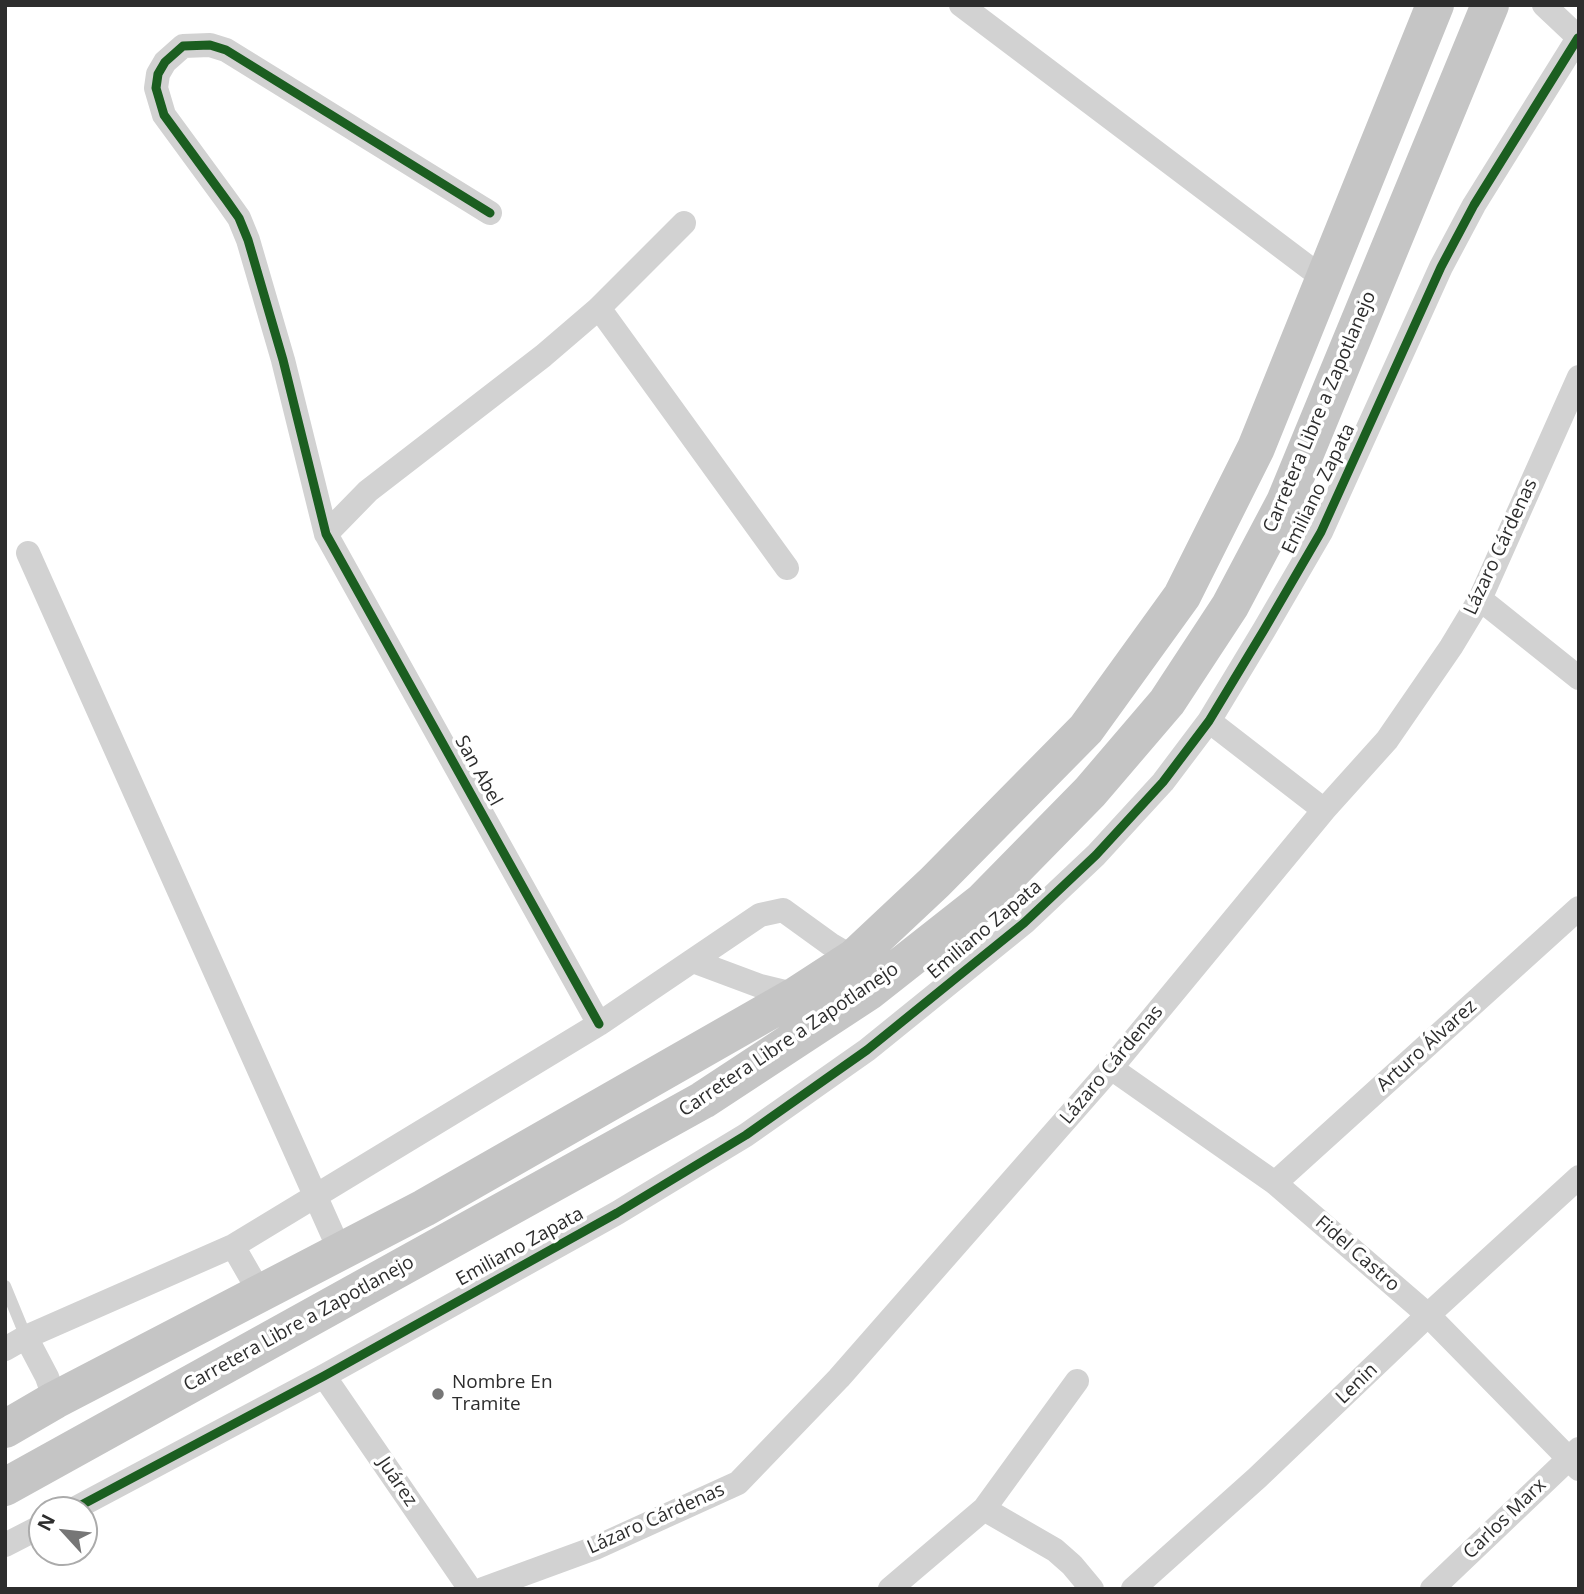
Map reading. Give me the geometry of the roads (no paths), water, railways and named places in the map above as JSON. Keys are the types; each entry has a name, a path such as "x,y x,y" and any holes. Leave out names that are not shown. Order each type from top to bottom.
{"main road":[{"name":"Carretera Libre a Zapotlanejo","path":"5,1429 55,1400 436,1201 797,995 854,958 935,882 1086,729 1182,596 1256,448 1435,5"},
{"name":"Carretera Libre a Zapotlanejo","path":"5,1487 702,1100 869,991 982,902 1090,792 1167,702 1230,606 1285,502 1490,5"}],"street":[{"path":"961,5 1324,279"},
{"path":"1544,5 1578,38"},
{"name":"Emiliano Zapata","path":"98,1496 324,1376 617,1213 746,1135 867,1049 1024,923 1096,855 1163,782 1209,721 1265,630 1321,531 1441,267 1463,226 1578,38"},
{"name":"San Abel","path":"490,213 226,50 210,45 183,46 165,62 159,74 156,88 164,115 228,201 248,240 284,360 326,534 599,1024"},
{"path":"326,534 368,491 543,356 599,308 684,223"},
{"path":"599,308 787,568"},
{"name":"Lázaro Cárdenas","path":"482,1589 595,1548 738,1483 839,1378 1111,1068 1324,810 1387,740 1451,648 1480,598 1579,377"},
{"path":"28,553 340,1251"},
{"path":"1480,598 1579,678"},
{"path":"1209,721 1324,810"},
{"name":"Arturo Álvarez","path":"1275,1183 1579,908"},
{"path":"55,1400 47,1377 16,1343 233,1246 599,1024 760,915 783,910 854,958"},
{"path":"693,961 761,986 797,995"},
{"name":"Fidel Castro","path":"1111,1068 1275,1183 1428,1315 1576,1459"},
{"name":"Lenin","path":"1133,1589 1257,1478 1428,1315 1579,1177"},
{"path":"233,1246 260,1293"},
{"name":"Juárez","path":"324,1376 470,1589"},
{"path":"890,1589 984,1509 1077,1381"},
{"name":"Carlos Marx","path":"1432,1589 1576,1459"},
{"path":"984,1509 1055,1550 1092,1589"},
{"path":"5,1545 28,1533"}],"lane":[{"path":"5,1286 16,1343"}],"place":[{"name":"Nombre En Tramite","path":"438,1394"}]}
